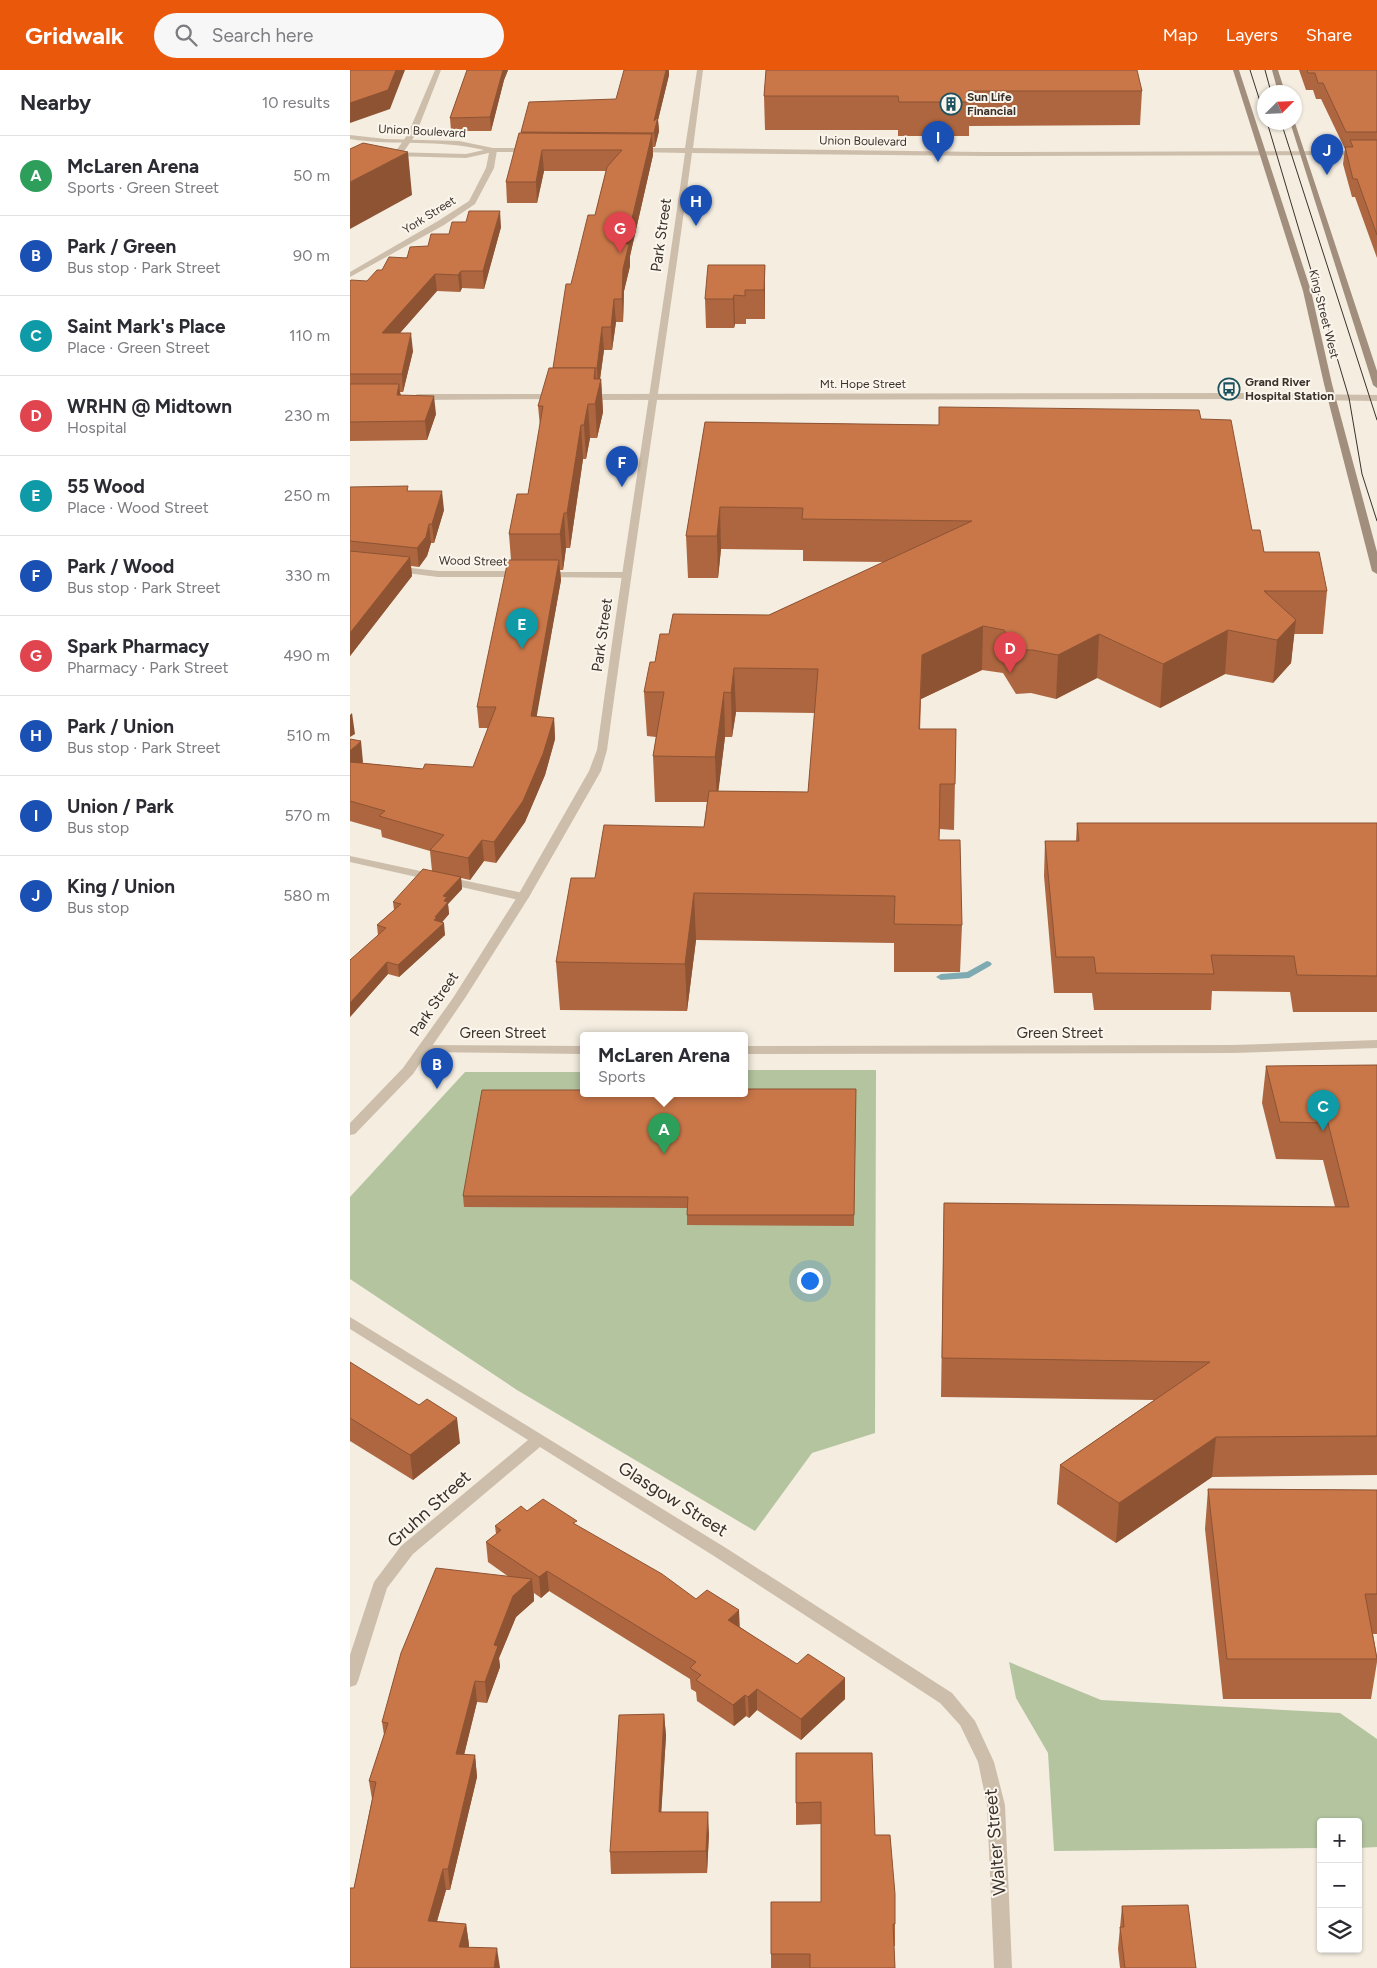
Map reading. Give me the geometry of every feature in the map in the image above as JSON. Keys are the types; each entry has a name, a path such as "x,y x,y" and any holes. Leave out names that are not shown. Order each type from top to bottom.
{"main road":[{"name":"King Street West","path":"1236,70 1307,291 1377,571"},
{"path":"1275,70 1280,85"},
{"name":"King Street West","path":"1296,130 1377,385"}],"street":[{"path":"397,155 412,134 438,70"},
{"name":"Park Street","path":"350,1131 408,1071 423,1049 523,897 595,771 602,750 626,575 655,396 700,70"},
{"name":"Union Boulevard","path":"350,137 406,143 475,144 493,150"},
{"name":"Union Boulevard","path":"380,154 466,156 493,150 543,150"},
{"name":"York Street","path":"350,275 440,223 472,202 490,168 493,150"},
{"name":"Union Boulevard","path":"633,150 1262,155 1377,153"},
{"name":"Mt. Hope Street","path":"410,397 1377,398"},
{"name":"Wood Street","path":"379,568 438,574 626,575"},
{"path":"350,859 523,897"},
{"name":"Green Street","path":"748,1050 1233,1049 1377,1044"},
{"name":"Green Street","path":"423,1049 580,1050"},
{"name":"Glasgow Street","path":"350,1322 720,1552 946,1698 968,1720"},
{"name":"Gruhn Street","path":"350,1681 380,1586 407,1550 538,1440"},
{"name":"Walter Street","path":"968,1720 986,1762 996,1805 1004,1968"}],"green space":[{"path":"748,1070 876,1070 875,1433 812,1453 755,1531 517,1390 350,1279 350,1197 465,1072 580,1072 580,1097 748,1097"},
{"path":"1009,1662 1101,1700 1340,1713 1377,1739 1377,1847 1362,1848 1362,1818 1317,1818 1317,1848 1054,1851 1048,1753 1016,1698"}],"building":[{"path":"350,70 396,70 388,90 350,103"},
{"path":"467,70 503,70 490,117 450,118"},
{"path":"624,70 666,70 654,121 658,117 654,133 521,132 529,102 616,99"},
{"path":"766,70 1137,70 1142,91 968,91 970,102 899,102 898,96 764,96"},
{"path":"1307,70 1377,70 1377,132 1346,132 1323,83 1318,83 1315,73 1308,73"},
{"path":"519,133 652,134 626,244 629,244 623,269 622,299 614,299 611,327 602,327 597,368 553,368 566,284 571,284 588,215 595,215 607,167 622,150 542,150 536,182 506,182"},
{"path":"1350,140 1377,140 1377,235 1357,179 1353,179 1345,147 1353,147"},
{"path":"363,143 408,152 350,182 350,149"},
{"path":"469,211 500,211 483,271 461,271 458,275 435,274 382,333 411,333 402,374 350,374 350,281 367,281 377,270 382,270 389,257 407,258 410,247 428,246 431,234 449,234 452,222 466,222"},
{"path":"708,265 765,265 764,290 745,290 745,296 734,295 733,299 705,299"},
{"path":"549,368 595,368 594,379 601,379 595,404 588,404 584,425 581,425 567,513 564,513 560,534 509,534 517,494 528,494 543,406 538,406"},
{"path":"350,384 399,384 397,395 434,396 425,421 350,422"},
{"path":"939,407 1199,410 1201,419 1231,420 1252,530 1260,530 1264,552 1319,552 1327,591 1264,591 1296,620 1277,640 1228,630 1163,664 1099,634 1058,655 1033,650 1017,650 1004,630 983,626 922,655 919,729 956,729 955,784 940,784 939,840 960,840 962,925 894,924 895,896 694,893 685,964 556,962 571,878 595,878 604,825 704,827 709,791 808,792 818,669 734,668 731,693 724,692 715,757 653,756 664,692 644,692 650,662 655,662 660,634 669,634 673,614 769,615 972,521 802,519 803,508 720,507 717,536 686,536 705,422 939,425"},
{"path":"408,486 407,491 442,491 432,524 429,524 426,537 417,548 350,541 350,487"},
{"path":"350,551 410,557 350,633"},
{"path":"508,560 559,560 531,716 554,718 543,754 523,801 494,842 482,840 468,858 430,850 444,835 379,816 385,811 350,801 350,762 423,769 425,764 473,767 496,707 477,707"},
{"path":"350,739 361,741 350,751"},
{"path":"1077,823 1377,823 1377,976 1297,975 1294,956 1211,955 1214,974 1096,973 1094,957 1056,957 1045,841 1079,841"},
{"path":"423,869 461,877 443,896 447,897 444,901 448,902 435,917 437,918 434,920 444,923 398,965 387,962 350,1003 350,960 386,928 377,925 401,904 393,902"},
{"path":"1377,1065 1377,1436 1216,1437 1119,1503 1060,1465 1210,1362 942,1358 944,1203 1349,1207 1328,1123 1280,1122 1266,1066"},
{"path":"748,1089 856,1089 854,1215 687,1215 688,1197 463,1196 482,1090 580,1090 580,1097 748,1097"},
{"path":"350,1362 419,1405 427,1399 457,1418 410,1455 350,1418"},
{"path":"1208,1489 1377,1490 1377,1594 1365,1594 1377,1659 1227,1659"},
{"path":"543,1499 577,1521 573,1523 662,1574 696,1599 707,1590 739,1610 728,1620 797,1664 808,1654 845,1678 801,1719 757,1689 748,1697 745,1695 733,1705 696,1680 701,1675 690,1668 696,1662 547,1571 539,1577 486,1542 501,1530 495,1526 521,1506 527,1511"},
{"path":"436,1568 532,1579 513,1596 494,1645 498,1646 485,1682 475,1681 456,1754 475,1755 448,1869 443,1869 428,1921 466,1924 459,1947 497,1948 494,1968 350,1968 350,1888 354,1888 376,1782 369,1781 388,1723 382,1722 401,1653"},
{"path":"664,1714 659,1812 708,1812 706,1851 610,1852 619,1715"},
{"path":"796,1753 872,1753 875,1835 890,1835 895,1894 895,1924 893,1924 895,1968 810,1968 810,1954 771,1954 771,1902 821,1902 821,1802 796,1803"},
{"path":"1188,1905 1196,1968 1125,1968 1120,1927 1124,1927 1122,1906"}],"waterway":[{"path":"941,977 969,975 987,964"}],"tram line":[{"path":"1250,70 1257,92"},
{"path":"1265,70 1269,85"},
{"path":"1269,130 1349,398 1362,474 1377,521"},
{"path":"1284,130 1377,420"}],"place":[{"name":"Sun Life Financial","path":"951,104"},
{"name":"Union / Park","path":"938,162"},
{"name":"King / Union","path":"1327,175"},
{"name":"Park / Union","path":"696,226"},
{"name":"Spark Pharmacy","path":"620,253"},
{"name":"Grand River Hospital Station","path":"1229,389"},
{"name":"Park / Wood","path":"622,487"},
{"name":"55 Wood","path":"522,649"},
{"name":"WRHN @ Midtown","path":"1010,673"},
{"name":"Park / Green","path":"437,1089"},
{"name":"Saint Mark's Place","path":"1323,1131"},
{"name":"McLaren Arena","path":"664,1154"}]}
